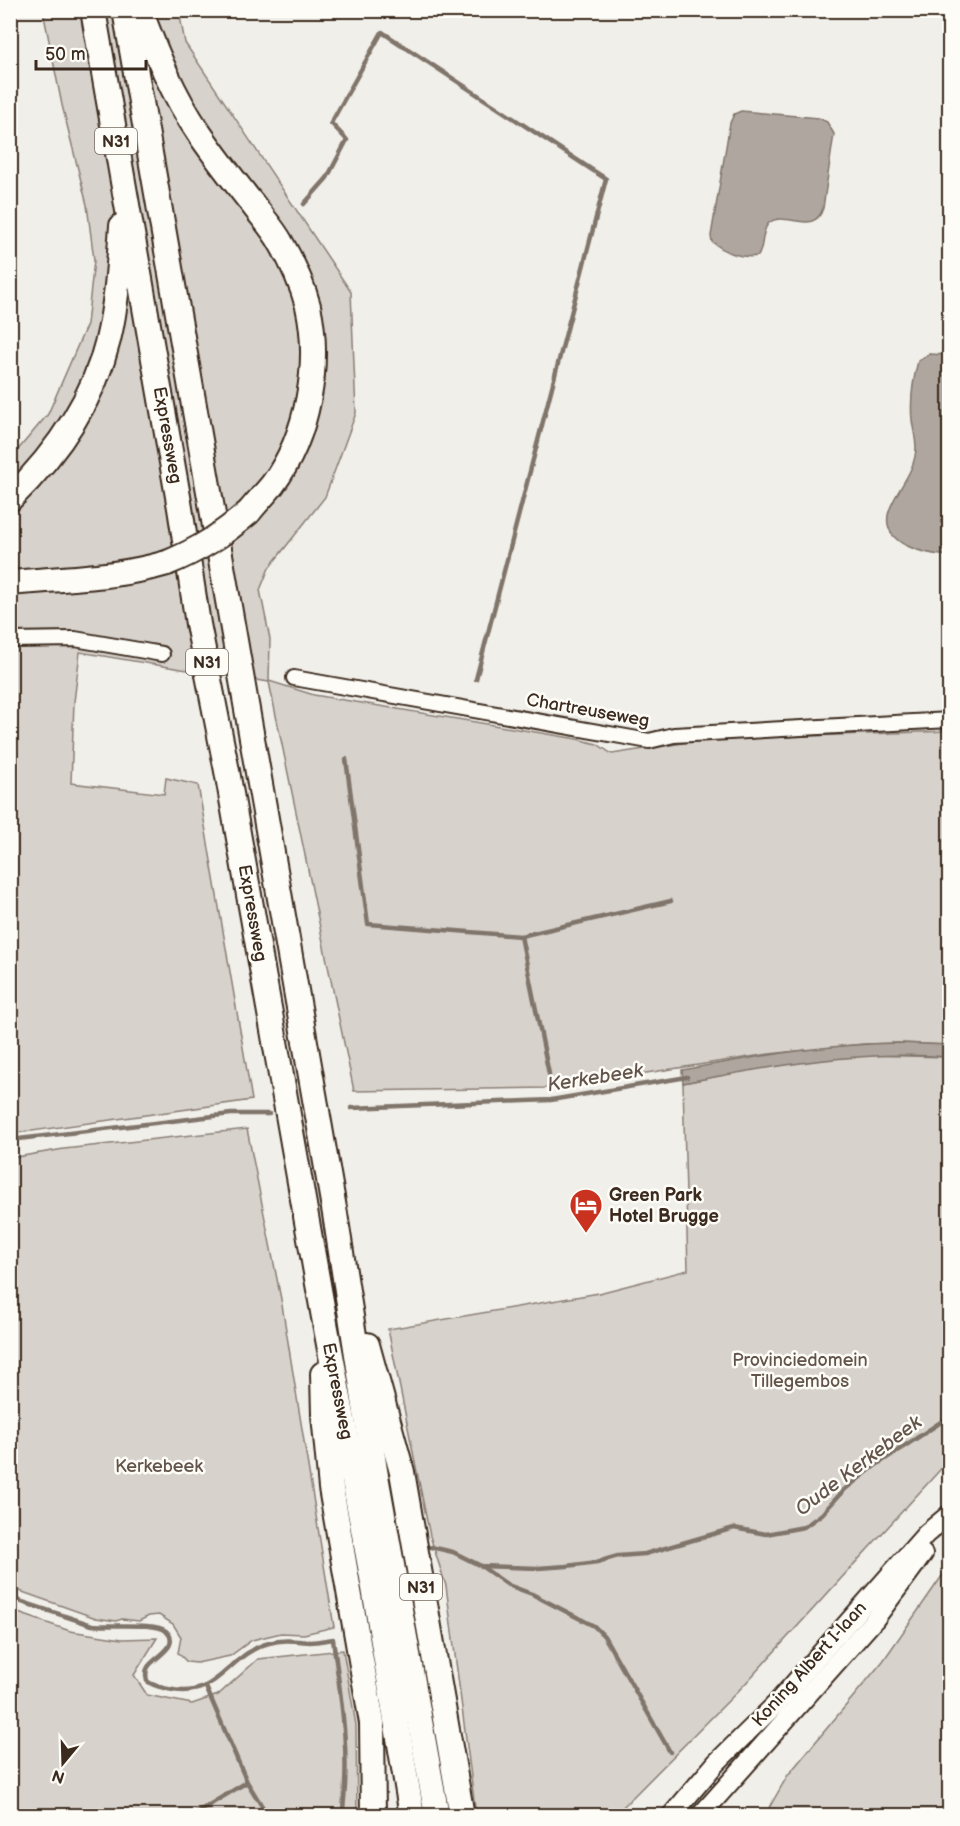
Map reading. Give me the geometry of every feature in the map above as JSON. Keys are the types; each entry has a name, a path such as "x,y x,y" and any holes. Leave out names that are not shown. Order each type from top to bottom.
{"highway":[{"name":"Expressweg","path":"93,10 180,508 198,624 225,760 374,1588 412,1815"},
{"name":"Expressweg","path":"125,10 345,1275 375,1470 436,1815"},
{"path":"10,583 141,571 197,550 226,532 249,512 273,484 292,452 304,416 312,375 312,340 308,306 296,272 280,241 226,171 177,98 140,10"},
{"path":"10,499 33,477 57,446 80,412 96,376 113,314 125,194"},
{"name":"N31","path":"345,1275 372,1360 402,1472 462,1815"},
{"name":"N31","path":"323,1312 324,1415 331,1488 372,1723 373,1815"}],"main road":[{"name":"Koning Albert I-laan","path":"671,1815 716,1763 776,1704 926,1534 950,1515"},
{"name":"Koning Albert I-laan","path":"700,1815 875,1619 930,1546 950,1515"}],"street":[{"path":"10,640 75,639 162,654"},
{"name":"Chartreuseweg","path":"294,678 649,741 674,735 708,735 950,720"}],"green space":[{"path":"43,11 179,11 185,43 351,292 356,413 325,497 269,568 260,590 270,639 269,681 314,695 577,739 597,744 612,754 703,740 949,731 949,1045 863,1044 769,1054 549,1088 354,1091 269,682 80,652 74,702 71,783 164,794 166,778 198,785 252,1100 11,1134 11,458 48,414 87,324 94,260 87,205 62,105"},
{"name":"Provinciedomein Tillegembos","path":"863,1055 949,1057 949,1460 744,1685 615,1815 476,1815 446,1586 430,1536 388,1329 599,1293 688,1270 683,1083 775,1065"},
{"name":"Kerkebeek","path":"247,1129 281,1299 334,1627 304,1634 281,1633 252,1640 230,1656 197,1663 187,1662 178,1653 181,1637 173,1624 159,1615 149,1616 139,1621 96,1618 11,1588 11,1158 64,1149"},
{"path":"949,1566 949,1815 765,1815 788,1775 883,1661"},
{"path":"10,1610 70,1631 122,1639 157,1638 134,1675 147,1695 192,1704 218,1695 258,1659 343,1650 356,1725 357,1815 11,1815"}],"shaded area":[{"path":"741,111 819,118 827,122 834,134 823,208 819,217 806,222 774,220 766,227 758,256 751,257 739,256 722,249 712,242 711,236 730,123 734,114"},
{"path":"929,354 949,355 949,556 928,553 906,546 897,540 888,523 892,503 915,457 916,445 911,413 913,383 918,361"},
{"path":"898,1043 949,1045 949,1057 915,1055 816,1061 683,1083 682,1070 817,1049"}],"waterway":[{"path":"304,204 327,178 347,140 331,123 382,32 606,179 476,679"},
{"path":"346,759 368,924 521,936 671,901"},
{"path":"521,936 549,1074"},
{"name":"Kerkebeek","path":"351,1108 551,1100 687,1077"},
{"name":"Kerkebeek","path":"10,1140 231,1114 269,1114"},
{"name":"Oude Kerkebeek","path":"431,1547 453,1552 481,1566 538,1568 645,1554 734,1528 766,1534 804,1527 822,1514 844,1490 876,1465 950,1416"},
{"path":"481,1566 508,1585 532,1594 594,1626 604,1636 670,1752"},
{"name":"Oude Kerkebeek","path":"10,1598 92,1625 161,1628 170,1636 171,1642 165,1651 151,1663 146,1674 149,1683 168,1689 185,1691 199,1689 211,1683 254,1649 269,1643 333,1639 345,1749 345,1794 342,1816"},
{"path":"206,1687 247,1782 268,1816"},
{"path":"191,1816 247,1782"}],"place":[{"name":"Green Park Hotel Brugge","path":"586,1234"}]}
